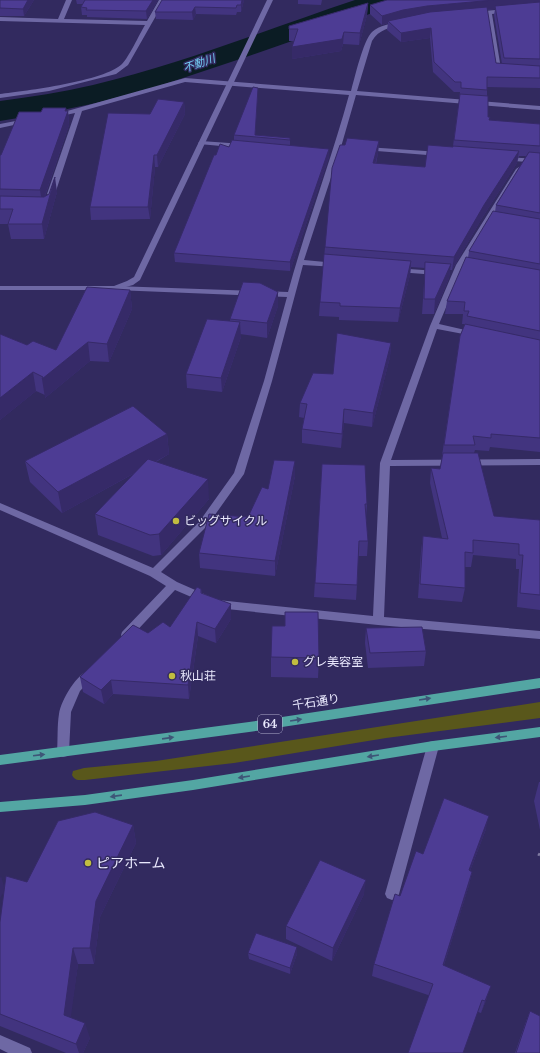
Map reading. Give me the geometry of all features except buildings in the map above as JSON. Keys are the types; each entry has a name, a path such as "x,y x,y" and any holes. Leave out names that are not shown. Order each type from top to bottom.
{"main road":[{"name":"千石通り","path":"0,760 249,727 540,683"},
{"path":"0,807 85,800 177,787 433,746 540,732"}],"street":[{"path":"60,21 69,0"},
{"path":"0,96 49,89 114,73 124,65 162,0"},
{"path":"115,288 130,283 137,278 270,0"},
{"path":"467,15 511,11"},
{"path":"489,13 498,71 512,71"},
{"path":"0,19 148,23"},
{"path":"154,573 203,524 239,474 268,381 300,262 342,147 352,93 369,41 374,33 383,28 412,21"},
{"path":"49,116 79,110 185,80 540,108"},
{"path":"49,200 79,110"},
{"path":"0,126 34,119"},
{"path":"201,144 252,147"},
{"path":"362,148 447,155"},
{"path":"493,158 540,161"},
{"path":"378,621 385,463 434,326 455,275 463,265 491,219 524,160"},
{"path":"300,262 347,266"},
{"path":"393,270 455,275"},
{"path":"0,288 115,288 292,296"},
{"path":"434,326 479,336"},
{"path":"385,463 540,462"},
{"path":"0,506 154,573 173,585 217,604 378,621 540,635"},
{"path":"119,642 173,585"},
{"path":"63,752 65,712 76,688 98,665"},
{"path":"392,894 433,746"},
{"path":"0,1042 25,1053"}],"shaded area":[{"path":"540,702 540,718 386,738 234,763 85,780 76,779 72,775 73,771 84,768 156,761"}],"waterway":[{"name":"不動川","path":"0,111 48,104 96,94 143,81 189,67 373,3 394,0"}],"place":[{"name":"ビッグサイクル","path":"176,521"},
{"name":"グレ美容室","path":"295,662"},
{"name":"秋山荘","path":"172,676"},
{"name":"ピアホーム","path":"88,863"}]}
